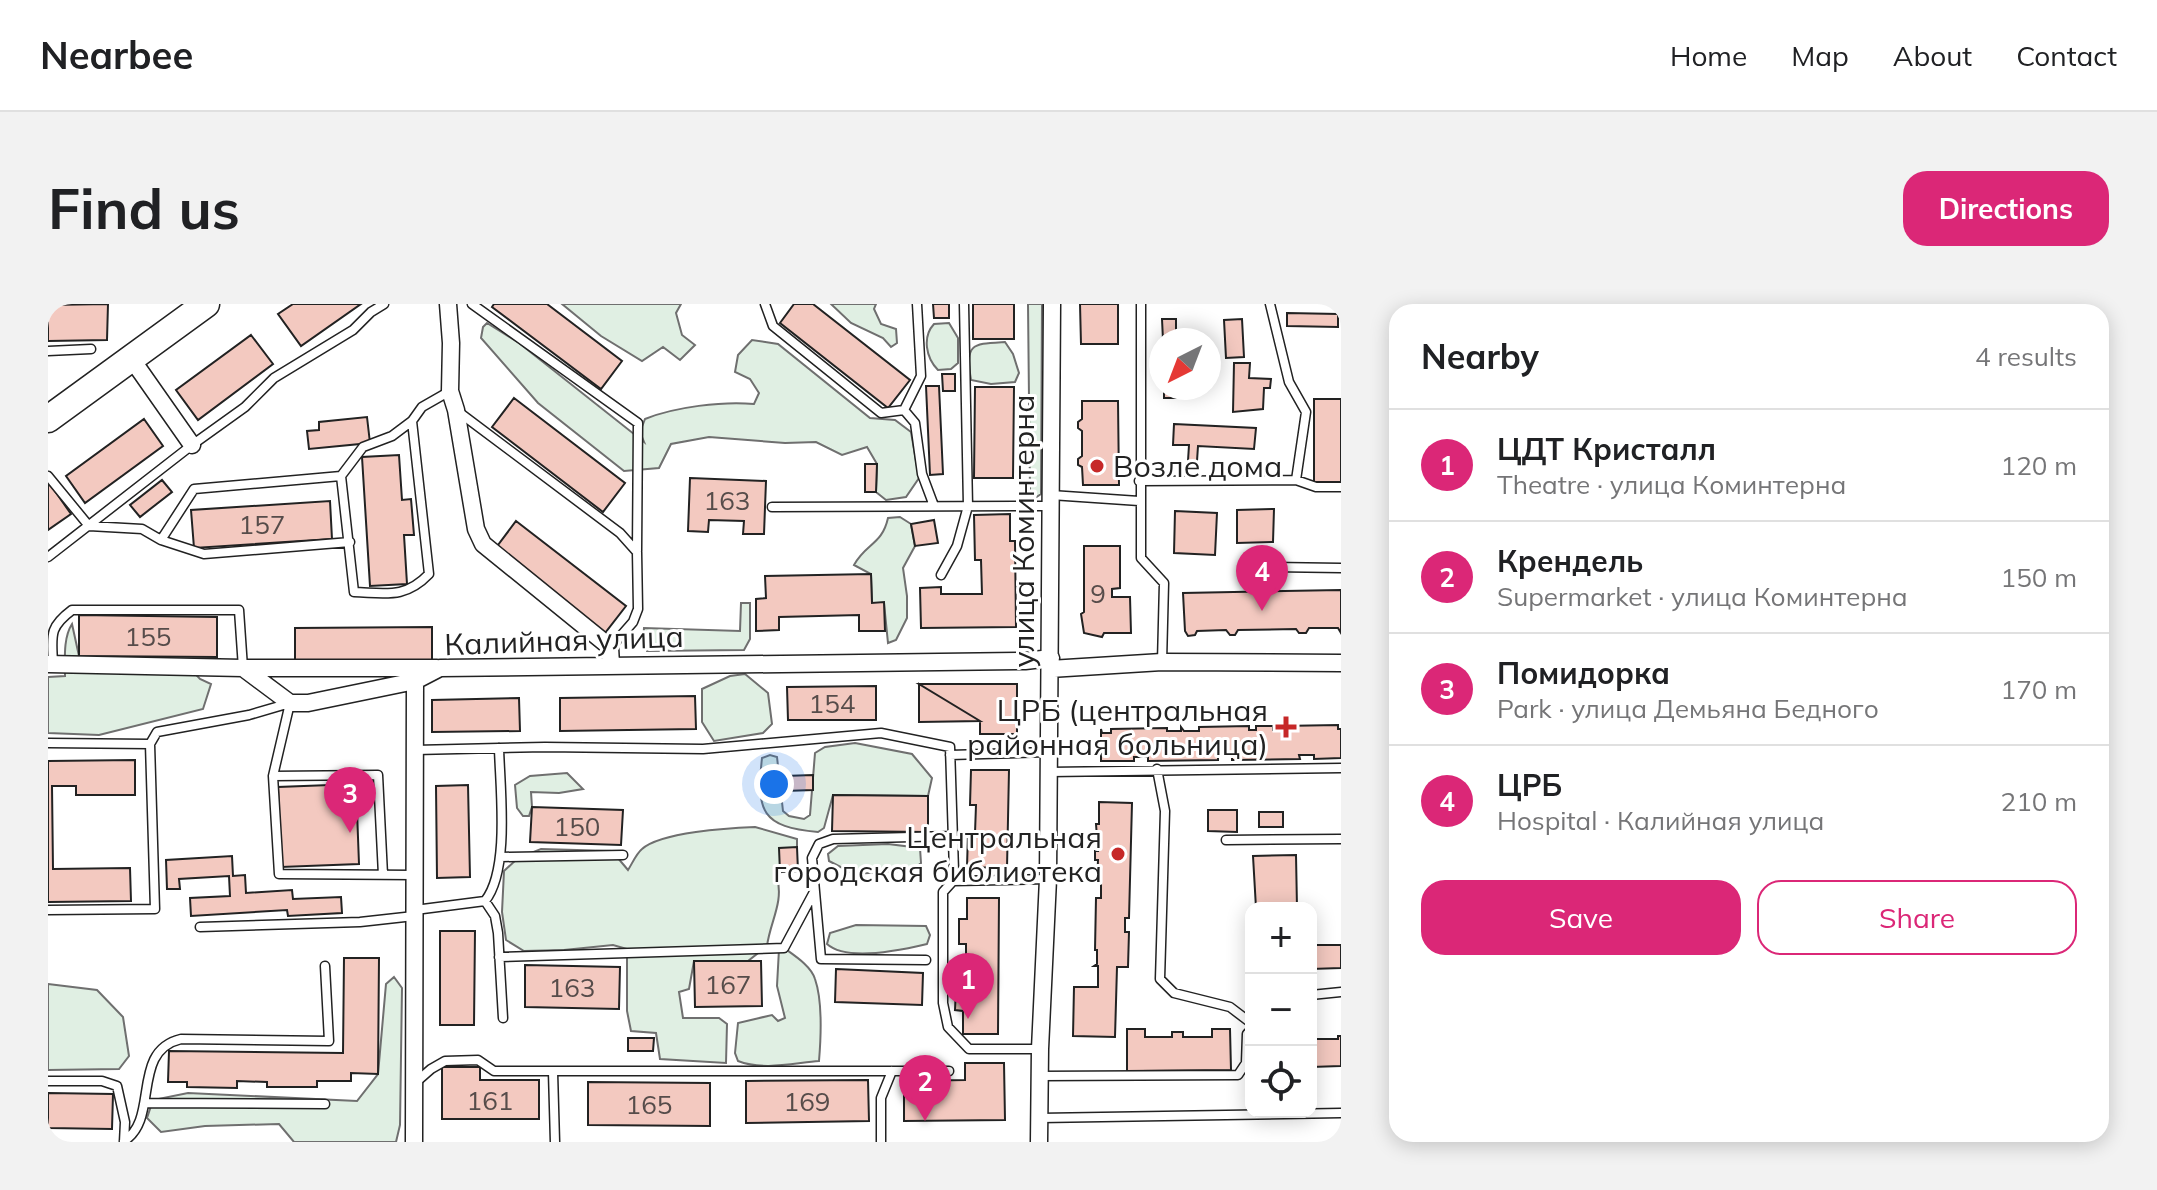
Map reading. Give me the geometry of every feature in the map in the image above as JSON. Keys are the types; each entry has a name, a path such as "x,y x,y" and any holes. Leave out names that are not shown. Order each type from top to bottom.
{"highway":[{"path":"48,419 206,304"}],"street":[{"path":"448,304 450,391 476,529 483,544 611,656"},
{"name":"улица Коминтерна","path":"1039,1142 1048,879 1052,304"},
{"path":"131,358 192,445"},
{"name":"Калийная улица","path":"290,703 308,703 415,681 440,668 611,656 1025,661 1051,664 1341,663"},
{"path":"50,664 440,668"},
{"path":"243,668 290,703"},
{"path":"414,1142 415,681"}],"lane":[{"path":"48,557 245,407 274,378 353,330 384,304"},
{"path":"472,304 638,423 638,609 611,656"},
{"path":"765,304 773,326 881,413 904,410"},
{"path":"904,410 921,376 917,304"},
{"path":"941,575 957,546 968,506 964,304"},
{"path":"1141,304 1141,558 1164,583 1162,662"},
{"path":"1270,304 1289,382 1306,412 1296,480"},
{"path":"48,351 91,349"},
{"path":"412,421 429,574 418,586 402,593 354,592 341,476 363,447 392,436 412,421 422,407 450,391"},
{"path":"456,410 620,533 637,552"},
{"path":"904,410 915,423 922,474 934,506"},
{"path":"48,476 89,526 142,529 161,540 204,554 350,542"},
{"path":"161,540 194,489 341,476"},
{"path":"1139,481 1296,480 1316,487 1341,487"},
{"path":"772,507 1139,501"},
{"path":"1272,567 1341,568"},
{"path":"50,664 52,631 58,621 72,610 239,610 243,668"},
{"path":"48,910 155,909 150,744 157,732 249,715 290,703 273,776 279,874 415,875"},
{"path":"415,750 703,749 881,733 950,747 953,881 943,892 943,1003 948,1027 969,1049 1040,1049"},
{"path":"48,743 150,744"},
{"path":"200,927 360,922 485,901 492,892 501,857 499,748"},
{"path":"950,755 1047,752"},
{"path":"1048,772 1341,768"},
{"path":"1157,769 1165,811 1160,979 1174,993 1230,1007 1245,1018"},
{"path":"273,776 378,775 383,875"},
{"path":"926,960 821,959 812,858 819,844 833,839 951,836"},
{"path":"1226,840 1341,839"},
{"path":"501,857 623,855"},
{"path":"953,881 1048,879"},
{"path":"499,957 784,948 815,891"},
{"path":"485,901 495,916 503,1018"},
{"path":"124,1141 132,1136 145,1103 156,1053 167,1042 181,1039 329,1041 325,966"},
{"path":"1317,994 1341,992"},
{"path":"1040,1076 1238,1075 1246,1063 1247,1046"},
{"path":"414,1084 445,1061 478,1060 494,1071 949,1071"},
{"path":"881,1142 881,1098 892,1071"},
{"path":"553,1072 555,1142"},
{"path":"48,1081 102,1081 117,1086 125,1122 124,1141"},
{"path":"145,1103 325,1104"},
{"path":"1040,1118 1341,1113"}],"green space":[{"path":"562,304 681,304 676,313 682,335 695,345 680,360 663,347 642,361 601,336"},
{"path":"831,304 876,304 874,309 881,324 896,329 897,343 891,347 883,338 851,323"},
{"path":"1028,304 1042,304 1041,494 1035,498 1030,494"},
{"path":"487,323 519,343 644,442 640,432 645,419 699,406 754,404 759,393 750,379 735,372 738,355 752,340 778,344 870,418 895,420 911,432 919,478 906,497 886,500 876,492 877,464 867,447 842,455 816,442 785,443 709,437 671,444 659,468 624,471 538,403 481,338"},
{"path":"949,323 958,338 958,363 951,369 938,370 928,354 928,335 934,324"},
{"path":"1005,342 1019,373 1015,382 991,384 971,380 969,359 973,348"},
{"path":"900,517 911,524 915,546 903,568 907,618 896,640 888,643 884,603 872,603 871,574 854,565 882,534 888,518"},
{"path":"741,603 750,603 750,639 744,650 647,651 643,641 644,628 740,631"},
{"path":"72,624 79,656 184,662 200,679 211,684 203,709 99,735 48,733 48,677 65,676 66,642"},
{"path":"745,674 768,693 772,724 763,733 714,741 702,722 702,689 730,676"},
{"path":"855,743 912,754 932,778 928,796 833,795 824,828 818,832 799,830 774,821 762,804 762,758 770,755 777,757 783,811 789,816 804,819 810,815 815,753 825,747"},
{"path":"567,773 583,789 559,793 531,792 529,816 523,816 517,808 515,785 530,776"},
{"path":"755,827 797,839 797,847 777,878 778,904 767,946 748,961 694,961 689,989 679,992 683,1018 719,1018 727,1024 726,1063 660,1059 656,1033 631,1031 627,1011 627,949 613,945 524,951 506,940 502,912 504,871 518,858 541,849 612,851 628,870 636,856 651,843 696,832"},
{"path":"888,844 920,848 921,863 913,870 854,874 829,861 828,854 838,846"},
{"path":"856,925 926,926 930,935 927,944 875,953 848,952 827,944 830,933"},
{"path":"784,948 813,974 818,988 821,1031 819,1061 768,1066 738,1061 735,1053 738,1023 772,1015 778,1021 785,1018 777,986 779,949"},
{"path":"394,977 402,988 400,1125 396,1142 294,1142 279,1124 205,1126 161,1132 147,1118 153,1100 188,1093 357,1101 378,1074 386,984"},
{"path":"48,984 97,990 123,1017 129,1056 119,1069 48,1070"}],"building":[{"path":"108,304 107,340 48,341 48,305"},
{"path":"293,304 361,304 301,346 278,314"},
{"path":"494,304 547,304 622,361 601,389 492,307"},
{"path":"794,304 813,304 910,380 888,408 780,323"},
{"path":"933,304 949,304 949,318 934,318"},
{"path":"973,304 1014,304 1014,339 973,339"},
{"path":"1080,304 1118,304 1118,344 1081,344"},
{"path":"1287,313 1338,314 1338,327 1287,326"},
{"path":"1162,319 1176,319 1176,328 1162,328"},
{"path":"1242,319 1244,357 1226,358 1224,320"},
{"path":"251,335 273,364 198,420 176,390"},
{"path":"1234,363 1250,363 1249,378 1271,379 1270,388 1264,388 1263,409 1233,412"},
{"path":"942,374 955,374 955,391 943,391"},
{"path":"926,386 939,386 943,474 930,475"},
{"path":"975,387 1014,387 1013,478 974,478"},
{"path":"514,398 625,483 603,512 492,427"},
{"path":"1314,399 1341,399 1341,482 1314,482"},
{"path":"1082,401 1118,401 1119,485 1083,485 1082,467 1078,465 1078,459 1082,456 1082,431 1078,428 1078,422 1082,419"},
{"path":"367,417 370,443 309,449 307,431 319,430 319,422"},
{"path":"144,419 163,446 85,503 66,476"},
{"path":"1174,424 1256,428 1254,449 1198,446 1197,461 1188,461 1189,445 1173,445"},
{"path":"399,455 402,500 411,499 414,535 404,535 407,584 370,586 362,457"},
{"path":"865,464 877,464 876,492 865,492"},
{"path":"690,478 766,481 764,534 743,534 744,521 709,520 708,532 688,531"},
{"path":"162,480 172,492 140,517 130,505"},
{"path":"50,484 71,514 48,530 48,486"},
{"path":"330,501 332,539 194,548 191,510"},
{"path":"1274,509 1273,542 1237,543 1237,510"},
{"path":"1175,511 1217,513 1215,555 1174,553"},
{"path":"1010,514 1010,541 1015,541 1016,627 921,628 920,588 941,587 941,594 982,594 981,560 975,560 974,515"},
{"path":"934,520 938,543 915,546 911,524"},
{"path":"516,521 626,606 605,633 495,549"},
{"path":"1084,546 1120,546 1120,588 1112,589 1112,597 1130,597 1131,633 1104,633 1102,637 1084,633 1081,614 1084,612"},
{"path":"871,574 872,603 884,602 885,631 859,631 859,615 779,617 779,630 756,631 756,599 766,598 765,576"},
{"path":"1341,590 1341,633 1338,628 1309,628 1306,633 1299,633 1296,629 1238,630 1235,635 1230,635 1226,630 1197,631 1195,635 1188,636 1185,631 1183,593"},
{"path":"79,615 217,617 217,657 79,656"},
{"path":"432,627 432,660 295,661 295,628"},
{"path":"919,684 1017,684 1017,734 980,734 980,721"},
{"path":"919,684 980,721 919,722"},
{"path":"876,686 876,720 788,720 787,687"},
{"path":"695,696 696,729 560,731 560,698"},
{"path":"519,698 520,731 432,732 432,700"},
{"path":"1338,725 1341,729 1341,758 1314,759 1314,755 1299,755 1300,759 1232,760 1232,756 1218,756 1218,760 1148,761 1148,757 1134,757 1134,761 1101,761 1101,729 1102,733 1111,733 1111,729 1167,728 1167,731 1181,731 1181,727 1184,731 1199,731 1199,727 1249,726 1249,730 1256,730 1256,726 1273,726 1273,730 1281,730 1281,726"},
{"path":"135,760 135,795 76,795 76,786 52,786 53,869 130,868 131,901 48,902 48,761"},
{"path":"971,770 1009,770 1007,868 967,867 968,833 975,833 976,805 970,805"},
{"path":"813,775 813,790 785,791 784,776"},
{"path":"356,784 359,864 281,867 278,787"},
{"path":"468,785 470,877 437,878 436,786"},
{"path":"833,795 928,796 928,832 832,831"},
{"path":"1099,802 1132,803 1129,918 1125,918 1125,932 1129,932 1128,967 1117,967 1115,1037 1073,1036 1074,987 1098,987 1098,966 1094,966 1097,964 1096,898 1101,898 1101,883 1097,883 1098,860 1095,860"},
{"path":"532,807 623,810 621,845 530,842"},
{"path":"1208,810 1237,810 1237,832 1208,831"},
{"path":"1259,812 1283,812 1283,827 1259,827"},
{"path":"797,847 798,871 780,872 779,848"},
{"path":"1296,855 1297,902 1256,902 1253,856"},
{"path":"232,856 233,876 245,875 246,893 292,890 293,899 341,897 342,913 288,916 287,910 191,916 190,898 230,896 229,876 179,879 180,889 167,889 166,860"},
{"path":"967,898 999,898 998,1034 963,1034 963,1011 955,1010 956,988 966,988 966,944 959,944 959,919 967,919"},
{"path":"440,931 475,931 474,1025 440,1025"},
{"path":"1317,945 1341,945 1341,968 1317,969"},
{"path":"344,958 379,958 378,1074 351,1073 351,1081 317,1081 317,1087 267,1087 267,1082 237,1081 237,1088 187,1087 187,1082 168,1082 169,1051 343,1053"},
{"path":"694,961 761,961 762,1006 695,1007"},
{"path":"525,965 620,967 619,1009 525,1007"},
{"path":"836,969 923,973 922,1005 835,1002"},
{"path":"1127,1029 1145,1029 1145,1037 1172,1037 1172,1032 1183,1032 1183,1037 1212,1037 1212,1029 1230,1029 1231,1070 1127,1071"},
{"path":"1341,1036 1341,1066 1317,1067 1317,1039 1338,1039"},
{"path":"628,1038 654,1038 653,1051 628,1051"},
{"path":"965,1063 1004,1063 1005,1120 904,1121 904,1081 965,1080"},
{"path":"442,1067 480,1067 480,1080 539,1080 539,1119 442,1119"},
{"path":"868,1080 869,1121 746,1123 746,1081"},
{"path":"588,1082 710,1083 710,1126 588,1125"},
{"path":"48,1093 113,1094 112,1129 48,1128"}],"place":[{"name":"Возле дома","path":"1097,466"},
{"name":"ЦРБ","path":"1262,611"},
{"name":"ЦРБ (центральная районная больница)","path":"1286,727"},
{"name":"Помидорка","path":"350,833"},
{"name":"Центральная городская библиотека","path":"1118,854"},
{"name":"ЦДТ Кристалл","path":"968,1019"},
{"name":"Крендель","path":"925,1121"}]}
